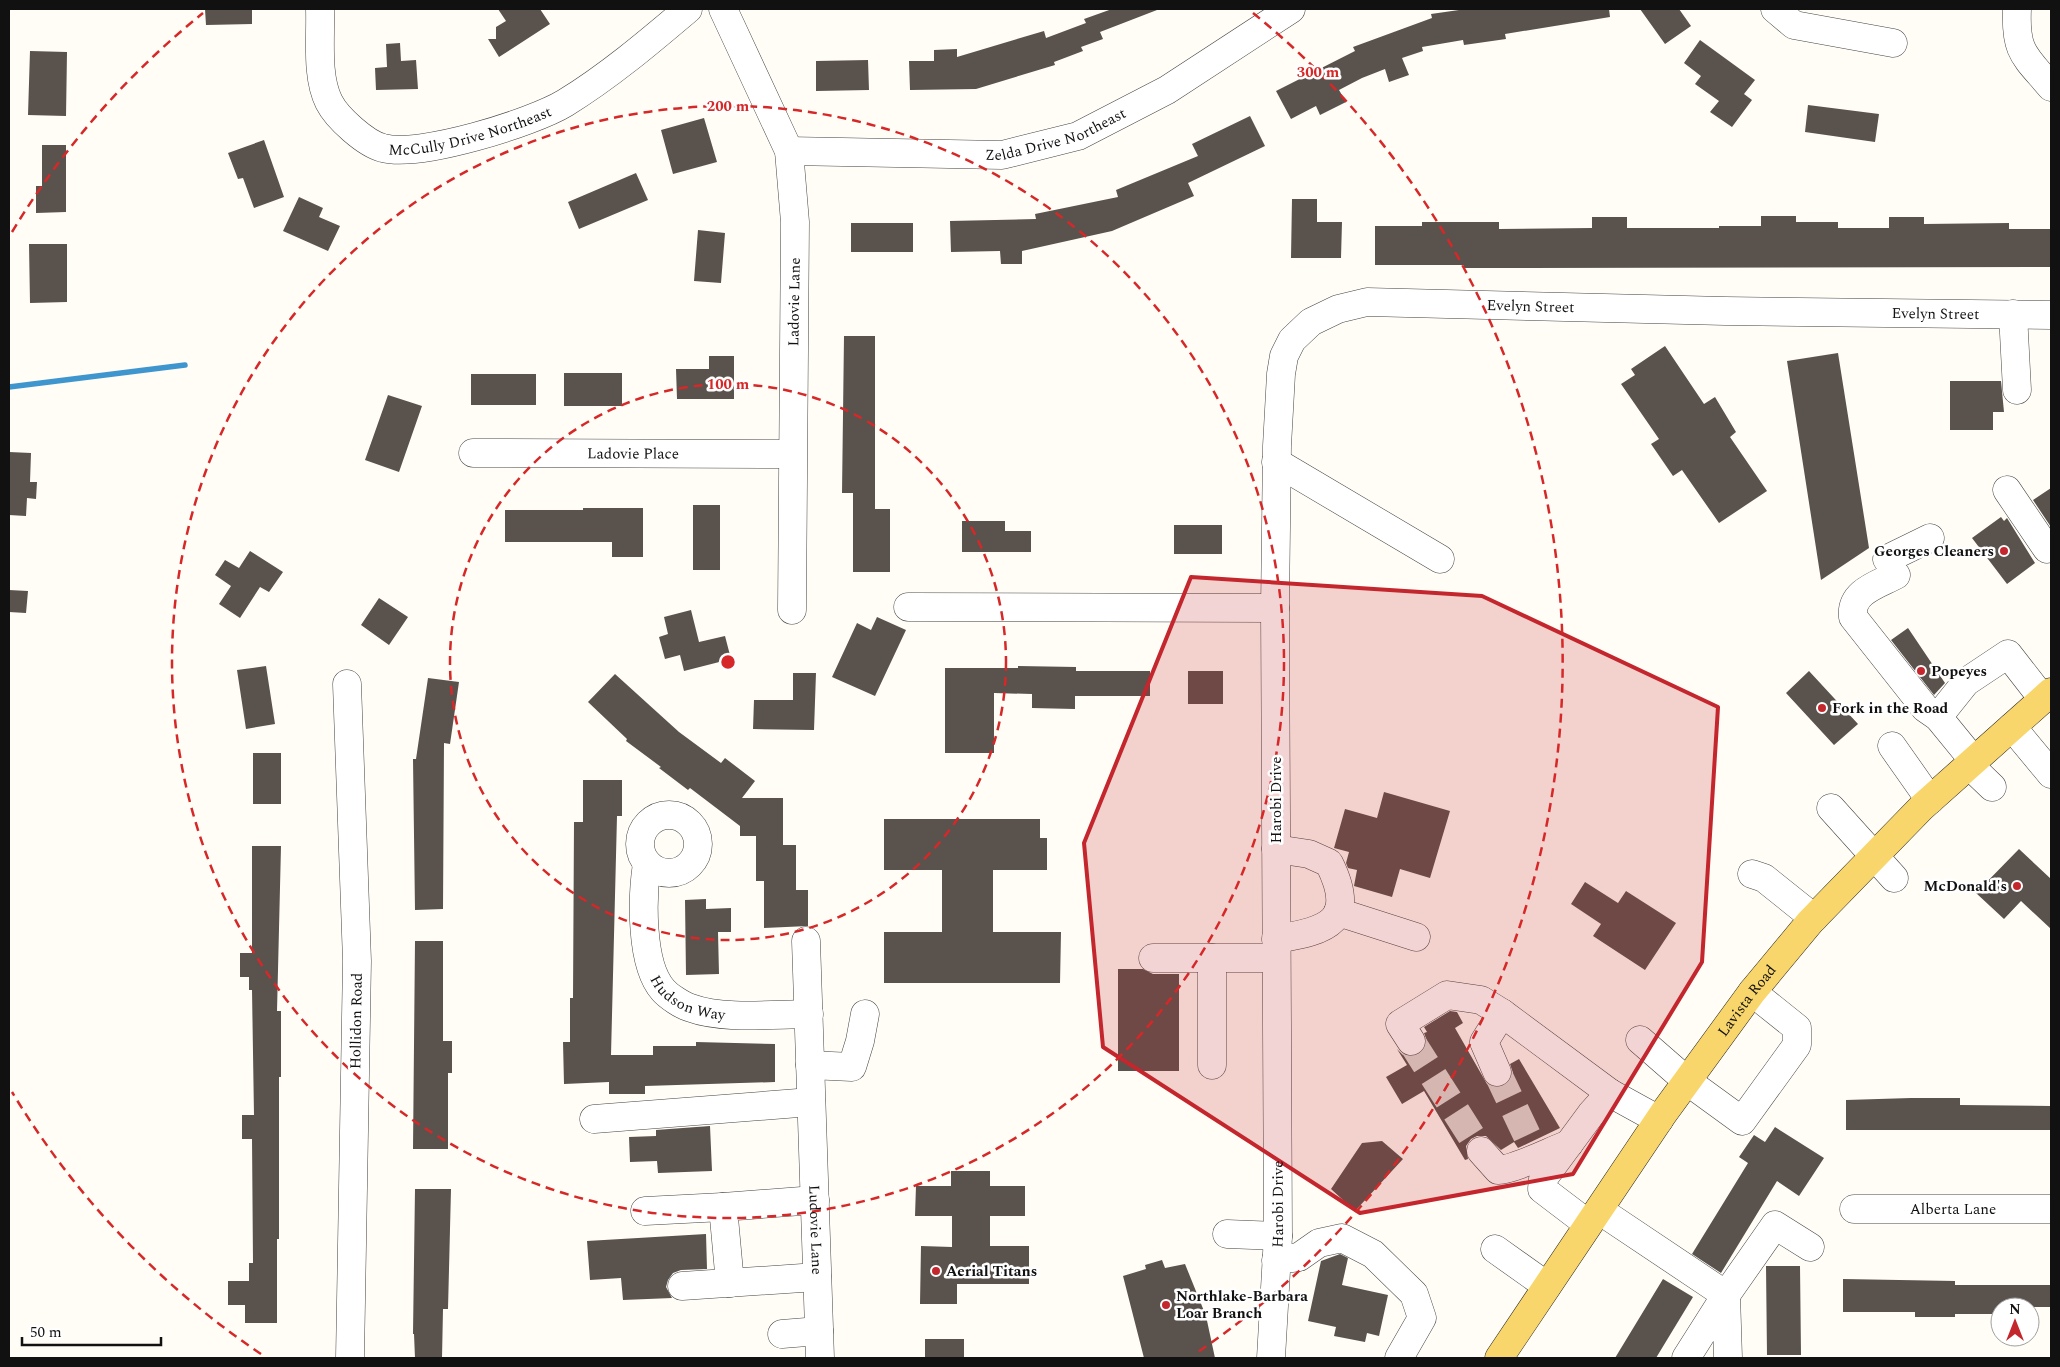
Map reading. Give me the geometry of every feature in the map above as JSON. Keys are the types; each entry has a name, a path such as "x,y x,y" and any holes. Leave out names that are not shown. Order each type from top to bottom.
{"main road":[{"name":"Lavista Road","path":"1499,1358 1659,1120 1752,992 1814,918 1873,857 1930,800 2047,695"}],"street":[{"name":"McCully Drive Northeast","path":"320,9 322,74 329,102 346,126 382,148 408,149 453,142 514,126 564,103 649,43 688,9"},
{"name":"Ladovie Lane","path":"723,9 789,151 795,222 792,610"},
{"name":"Zelda Drive Northeast","path":"789,151 1002,155 1078,136 1167,90 1291,9"},
{"path":"1775,9 1794,25 1893,43"},
{"path":"2016,9 2016,31 2022,53 2051,87"},
{"name":"Evelyn Street","path":"1275,608 1276,462 1284,356 1292,340 1311,322 1338,309 1366,302 1725,311 1841,321 2013,314 2051,315"},
{"path":"2013,314 2017,390"},
{"name":"Ladovie Place","path":"473,453 792,454"},
{"path":"1276,462 1440,558"},
{"path":"2007,490 2047,549 2051,548"},
{"path":"1930,538 1892,567 1855,600 1852,609 1853,617 1925,708 1938,717 1971,763 1992,787"},
{"path":"908,607 1275,608"},
{"name":"Harobi Drive","path":"1271,1358 1277,1248 1275,608"},
{"path":"1938,717 1966,682 2008,654 2047,695"},
{"name":"Hollidon Road","path":"347,684 357,961 350,1358"},
{"path":"2012,727 2051,774"},
{"path":"1892,746 1930,800"},
{"path":"1830,808 1894,878"},
{"path":"1153,958 1212,958 1276,949 1327,926 1338,912 1342,900 1338,880 1330,863 1309,854 1276,849"},
{"name":"Hudson Way","path":"647,864 643,890 646,944 654,972 663,990 691,1008 730,1015 809,1014"},
{"path":"1752,874 1764,878 1814,918"},
{"path":"1338,912 1416,937"},
{"path":"594,1119 812,1102 806,942"},
{"path":"1212,958 1212,1065"},
{"path":"1640,1040 1687,1081 1742,1121 1796,1045 1796,1028 1752,992"},
{"path":"1411,1041 1400,1024 1447,995 1481,1000 1502,1013 1610,1093 1659,1120"},
{"path":"1497,1072 1484,1042 1502,1013"},
{"path":"810,1065 852,1067 860,1041 865,1014"},
{"path":"1610,1093 1543,1179 1542,1189 1594,1217 1726,1295"},
{"name":"Ludovie Lane","path":"812,1102 820,1358"},
{"path":"1481,1151 1498,1170 1509,1170 1534,1150 1569,1144"},
{"path":"645,1211 815,1200"},
{"path":"723,1207 730,1283"},
{"name":"Alberta Lane","path":"1854,1209 2051,1209"},
{"path":"1686,1358 1726,1295 1775,1225 1810,1247"},
{"path":"1227,1234 1277,1248 1299,1257 1319,1243 1342,1238 1373,1254 1414,1294 1422,1318 1399,1358"},
{"path":"1495,1249 1547,1286"},
{"path":"682,1286 817,1277"},
{"path":"1726,1295 1728,1358"},
{"path":"782,1334 819,1331"}],"highlighted area":[{"path":"1191,577 1482,596 1718,707 1702,962 1573,1174 1360,1213 1103,1047 1084,843"}],"building":[{"path":"205,9 252,9 252,24 206,25"},
{"path":"498,9 540,9 550,24 499,57 488,39 496,39 496,27 506,21"},
{"path":"1112,9 1157,10 1100,32 1103,39 1081,47 1083,51 1054,62 1055,65 976,89 910,90 909,61 934,61 934,50 957,49 957,57 1044,31 1046,38 1086,23 1084,19"},
{"path":"1466,9 1609,9 1610,17 1505,34 1506,39 1464,45 1463,40 1422,47 1423,51 1402,58 1409,75 1389,82 1385,69 1362,78 1339,90 1346,102 1320,115 1316,106 1291,119 1276,91 1355,51 1353,47 1432,18 1431,14"},
{"path":"1640,9 1679,9 1691,26 1665,44"},
{"path":"1700,40 1755,80 1744,94 1752,100 1732,127 1710,112 1719,101 1695,84 1701,76 1684,63"},
{"path":"400,43 401,61 416,60 418,89 376,90 375,68 387,67 386,44"},
{"path":"30,51 67,52 66,116 28,115"},
{"path":"868,60 869,90 816,91 816,61"},
{"path":"1808,105 1879,114 1875,142 1805,132"},
{"path":"1250,116 1265,146 1188,183 1194,196 1112,231 1022,251 1022,264 1001,264 1000,251 951,252 950,221 1036,219 1035,214 1118,197 1116,190 1198,156 1192,144"},
{"path":"704,118 717,162 673,174 661,130"},
{"path":"264,140 284,197 254,208 243,178 238,179 228,153"},
{"path":"42,145 66,145 66,212 36,213 36,186 42,186"},
{"path":"636,173 648,200 579,229 568,202"},
{"path":"299,197 323,208 319,217 340,226 328,251 283,231"},
{"path":"1292,199 1317,199 1317,222 1342,222 1341,258 1291,258"},
{"path":"1761,216 1796,216 1796,222 1838,222 1838,228 1889,228 1889,217 1924,217 1924,224 2009,223 2009,229 2051,229 2051,267 1464,268 1464,265 1375,265 1375,226 1422,226 1422,222 1499,222 1499,229 1592,228 1592,217 1627,217 1627,228 1719,228 1719,226 1761,226"},
{"path":"851,223 913,223 913,252 851,252"},
{"path":"698,230 725,233 721,283 694,281"},
{"path":"29,244 67,244 67,302 30,303"},
{"path":"844,336 875,336 875,509 890,509 890,572 853,572 853,493 842,493"},
{"path":"1665,346 1704,404 1715,397 1736,432 1730,437 1767,491 1719,523 1682,470 1673,476 1651,444 1659,439 1621,384 1635,375 1631,369"},
{"path":"1838,353 1869,548 1821,580 1787,361"},
{"path":"709,356 734,356 734,399 677,399 676,369 709,369"},
{"path":"564,373 622,373 622,406 564,406"},
{"path":"471,374 536,374 536,405 471,405"},
{"path":"1950,381 2001,381 2004,412 1993,412 1993,430 1950,430"},
{"path":"388,395 422,406 399,472 365,460"},
{"path":"9,452 31,453 30,482 37,482 36,499 27,498 26,516 9,515"},
{"path":"2051,488 2051,527 2033,500"},
{"path":"693,505 720,505 720,570 693,570"},
{"path":"583,508 643,508 643,557 612,557 612,542 505,542 505,510 583,510"},
{"name":"Georges Cleaners","path":"2001,517 2004,521 2007,518 2035,563 2007,584 1972,538"},
{"path":"962,521 1005,521 1005,531 1031,531 1031,552 962,552"},
{"path":"1174,525 1222,525 1222,554 1174,554"},
{"path":"250,551 283,572 269,592 260,587 240,618 219,604 231,586 215,575 225,560 239,568"},
{"path":"9,590 28,591 26,613 9,612"},
{"path":"379,598 408,617 389,645 361,625"},
{"path":"691,610 699,642 725,636 731,659 684,671 680,655 665,659 659,637 668,634 664,617"},
{"path":"877,617 906,630 875,696 832,677 857,623 871,630"},
{"name":"Popeyes","path":"1908,628 1945,683 1934,695 1891,640"},
{"path":"266,666 275,724 246,729 237,670"},
{"path":"1018,666 1076,667 1076,671 1150,671 1150,696 1075,696 1075,709 1032,708 1032,694 994,693 994,753 945,753 945,668 1018,668"},
{"path":"1188,671 1223,671 1223,704 1188,704"},
{"name":"Fork in the Road","path":"1809,671 1858,724 1834,745 1786,693"},
{"path":"793,673 816,673 814,730 753,729 754,700 793,700"},
{"path":"615,674 679,732 721,763 725,758 755,781 742,798 783,798 783,845 796,845 796,890 808,890 808,926 764,928 764,881 756,881 756,836 740,836 740,826 690,788 688,790 659,768 661,767 626,741 627,739 588,702"},
{"path":"428,678 459,682 450,744 444,743 443,909 415,910 413,759 416,759"},
{"path":"253,753 281,753 281,804 253,804"},
{"path":"583,780 622,780 622,816 617,816 611,1055 653,1055 653,1046 696,1046 696,1042 775,1044 775,1082 645,1086 645,1094 609,1094 609,1082 564,1084 563,1042 570,1042 570,998 573,998 574,822 583,822"},
{"path":"1384,792 1450,811 1430,878 1400,869 1392,897 1354,886 1357,870 1348,868 1346,863 1349,852 1334,848 1345,809 1377,818"},
{"path":"884,819 1040,819 1040,838 1047,838 1047,870 993,870 993,932 1061,932 1060,983 884,983 884,932 942,932 942,870 884,870"},
{"path":"252,846 281,846 277,1011 281,1011 281,1077 279,1077 277,1323 245,1323 245,1305 228,1305 228,1281 249,1281 249,1263 253,1263 252,1139 242,1139 242,1115 254,1115 252,990 249,990 249,977 240,977 240,953 252,953"},
{"name":"McDonald's","path":"2019,849 2051,879 2051,929 2021,901 2004,919 1976,893"},
{"path":"1585,882 1618,903 1626,891 1676,923 1645,970 1593,936 1601,924 1571,904"},
{"path":"706,899 706,909 731,908 731,932 718,932 719,974 686,975 685,900"},
{"path":"415,941 443,941 443,1041 452,1041 452,1073 448,1073 448,1149 413,1149"},
{"path":"1118,969 1143,969 1153,974 1179,974 1179,1071 1118,1071"},
{"path":"1450,1011 1457,1012 1463,1023 1455,1028 1487,1084 1496,1088 1504,1086 1509,1082 1513,1073 1510,1064 1519,1059 1560,1128 1518,1148 1514,1142 1501,1150 1486,1136 1477,1136 1471,1139 1466,1146 1468,1159 1465,1160 1424,1091 1402,1104 1386,1077 1407,1065 1397,1049 1403,1055 1411,1057 1420,1054 1425,1049 1427,1041 1424,1033 1427,1032 1424,1027"},
{"path":"1960,1098 1960,1105 2051,1106 2051,1130 1846,1130 1846,1100"},
{"path":"710,1126 712,1171 658,1173 657,1161 630,1162 629,1137 656,1136 656,1130"},
{"path":"1775,1127 1824,1158 1799,1196 1777,1181 1721,1273 1692,1254 1748,1163 1739,1157 1754,1135 1765,1142"},
{"path":"1382,1141 1403,1159 1355,1211 1331,1189 1362,1143"},
{"path":"951,1171 990,1171 990,1186 1025,1186 1025,1216 990,1216 990,1246 1029,1246 1029,1284 957,1284 957,1304 920,1304 921,1246 952,1247 952,1216 915,1216 916,1186 951,1186"},
{"path":"415,1189 451,1189 448,1309 443,1309 442,1358 415,1358 413,1334"},
{"path":"706,1234 707,1269 681,1270 673,1273 666,1287 672,1298 623,1300 621,1278 590,1280 587,1241"},
{"path":"1340,1254 1348,1258 1342,1285 1388,1295 1379,1336 1367,1333 1365,1342 1334,1336 1336,1327 1308,1321 1321,1261"},
{"name":"Northlake-Barbara Loar Branch","path":"1162,1260 1165,1268 1185,1264 1206,1316 1215,1358 1144,1358 1123,1276 1146,1269 1145,1265"},
{"path":"1766,1266 1800,1266 1801,1355 1767,1355"},
{"path":"1663,1279 1693,1297 1656,1358 1615,1358"},
{"path":"1843,1279 1955,1281 1955,1285 2051,1285 2051,1307 2040,1307 2040,1297 1990,1297 1990,1314 1955,1314 1955,1317 1915,1317 1915,1312 1843,1312"},
{"path":"925,1339 964,1339 964,1358 925,1358"}],"waterway":[{"path":"9,387 185,365"}],"tunnel":[{"path":"1411,1041 1481,1151"},
{"path":"1497,1072 1531,1144"}],"place":[{"name":"Georges Cleaners","path":"2004,551"},
{"name":"Popeyes","path":"1921,671"},
{"name":"Fork in the Road","path":"1822,708"},
{"name":"McDonald's","path":"2017,886"},
{"name":"Aerial Titans","path":"936,1271"},
{"name":"Northlake-Barbara Loar Branch","path":"1166,1305"}]}
